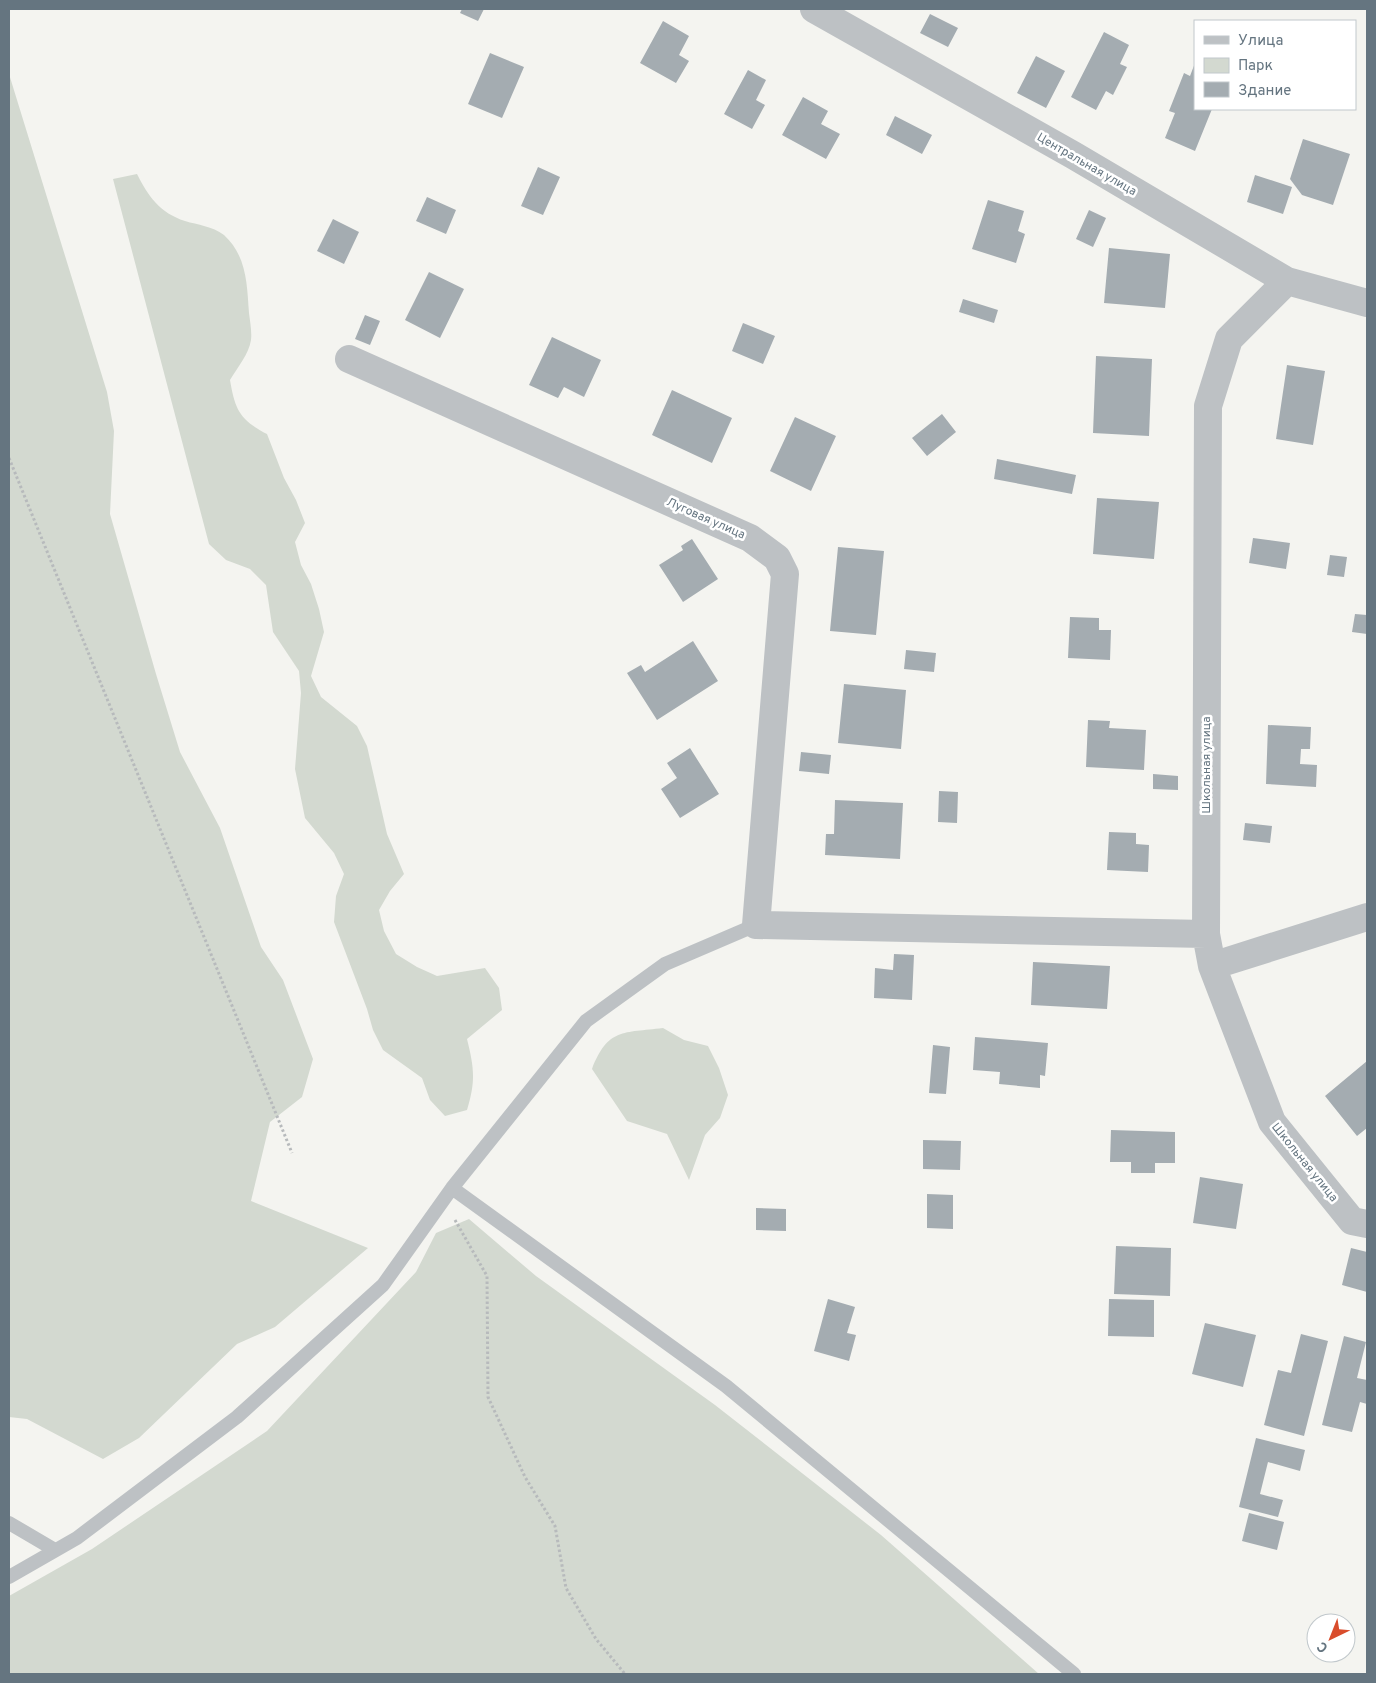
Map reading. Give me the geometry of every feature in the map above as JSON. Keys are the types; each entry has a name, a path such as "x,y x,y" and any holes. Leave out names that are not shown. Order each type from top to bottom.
{"street":[{"name":"Центральная улица","path":"814,9 1073,155 1287,281 1367,303"},
{"name":"Школьная улица","path":"1287,281 1229,339 1208,406 1206,934 1212,966 1272,1122 1352,1221 1367,1224"},
{"name":"Луговая улица","path":"349,359 750,538 778,558 784,574 756,924"},
{"path":"1212,966 1367,917"},
{"path":"756,924 1206,934"}],"lane":[{"path":"9,1577 77,1538 251,1404 383,1285 448,1194 586,1021 665,964 756,924"},
{"path":"448,1194 726,1386 1074,1674"},
{"path":"9,1523 55,1550"}],"path":[{"path":"9,458 292,1152"},
{"path":"448,1194 487,1276 488,1397 525,1477 555,1526 566,1588 596,1640 625,1674"}],"green space":[{"path":"9,74 107,392 114,431 110,514 180,752 220,828 261,947 283,980 313,1059 302,1097 270,1122 251,1201 368,1248 275,1327 237,1344 139,1438 103,1459 27,1419 9,1417"},
{"path":"137,174 150,196 168,213 176,218 210,228 224,235 237,252 244,271 251,337 245,356 230,380 232,390 240,413 251,424 267,434 284,478 296,500 305,523 295,542 301,565 311,584 324,632 311,676 321,697 357,726 367,746 387,834 404,874 390,891 379,910 384,931 396,954 417,967 437,976 485,968 499,988 502,1010 467,1039 473,1082 467,1110 445,1116 430,1100 422,1078 383,1050 373,1030 334,922 336,896 344,874 334,853 305,818 295,769 301,693 299,671 273,632 266,585 250,569 226,560 209,544 113,179"},
{"path":"663,1028 684,1040 708,1046 719,1068 728,1095 720,1118 705,1135 689,1180 667,1134 627,1121 592,1069 604,1046 611,1039 627,1032"},
{"path":"469,1219 536,1276 715,1405 881,1535 1039,1674 9,1674 9,1596 92,1549 267,1431 416,1272 436,1233"}],"building":[{"path":"462,9 484,9 478,21 460,13"},
{"path":"930,14 958,28 948,47 920,33"},
{"path":"663,21 689,36 679,55 689,61 676,83 640,63"},
{"path":"1104,32 1129,45 1120,64 1127,67 1113,95 1106,91 1096,110 1071,97"},
{"path":"490,53 524,67 502,118 468,104"},
{"path":"1036,56 1065,71 1046,108 1017,93"},
{"path":"1194,66 1194,110 1212,110 1195,151 1165,138 1175,113 1169,111 1184,73 1190,76"},
{"path":"748,70 766,80 756,100 765,105 752,129 724,114"},
{"path":"803,97 828,111 821,124 840,134 826,159 782,135"},
{"path":"895,116 932,135 922,154 886,135"},
{"path":"1303,139 1350,154 1333,205 1302,195 1290,179"},
{"path":"538,167 560,177 543,215 521,206"},
{"path":"1255,175 1292,187 1283,214 1247,202"},
{"path":"427,197 456,210 446,234 416,221"},
{"path":"988,200 1024,211 1018,231 1025,234 1016,263 972,249"},
{"path":"1089,210 1106,218 1093,247 1076,239"},
{"path":"333,219 359,232 344,264 317,251"},
{"path":"1109,248 1170,254 1165,308 1104,303"},
{"path":"429,272 464,289 440,338 405,320"},
{"path":"963,299 998,310 994,323 959,312"},
{"path":"365,315 380,321 370,345 355,339"},
{"path":"743,323 775,336 763,364 732,351"},
{"path":"552,337 601,360 584,397 564,387 558,398 529,385"},
{"path":"1096,356 1152,359 1149,436 1093,433"},
{"path":"1287,365 1325,371 1313,445 1276,439"},
{"path":"672,390 732,418 712,463 652,435"},
{"path":"942,414 956,432 927,456 912,438"},
{"path":"795,417 836,436 811,491 770,471"},
{"path":"997,459 1076,475 1072,494 994,479"},
{"path":"1097,498 1159,502 1154,559 1093,554"},
{"path":"1253,538 1290,543 1286,569 1249,563"},
{"path":"692,539 718,579 683,602 659,565 683,550 681,546"},
{"path":"838,547 884,551 876,635 830,631"},
{"path":"1330,555 1347,557 1344,577 1327,575"},
{"path":"1355,614 1367,615 1367,634 1352,632"},
{"path":"1070,617 1099,618 1099,630 1111,630 1110,660 1068,658"},
{"path":"693,641 718,681 657,720 627,673 641,665 645,672"},
{"path":"906,650 936,653 934,672 904,669"},
{"path":"844,684 906,690 901,749 838,743"},
{"path":"1088,720 1110,721 1109,728 1146,730 1144,770 1086,767"},
{"path":"1268,725 1311,727 1310,749 1301,749 1300,764 1317,765 1316,787 1266,784"},
{"path":"690,748 719,794 680,818 661,789 677,778 667,763"},
{"path":"801,752 831,755 829,774 799,771"},
{"path":"1153,774 1178,776 1178,790 1153,789"},
{"path":"939,791 958,792 957,823 938,822"},
{"path":"835,800 903,803 900,859 825,855 826,834 834,834"},
{"path":"1245,823 1272,826 1270,843 1243,840"},
{"path":"1109,832 1136,833 1136,844 1149,845 1148,872 1107,870"},
{"path":"894,954 914,955 912,1000 874,998 875,968 893,970"},
{"path":"1033,962 1110,966 1107,1009 1031,1005"},
{"path":"975,1037 1048,1043 1045,1076 1040,1075 1040,1088 999,1084 1000,1072 973,1070"},
{"path":"933,1045 950,1047 946,1094 929,1093"},
{"path":"1367,1061 1367,1128 1357,1136 1325,1096"},
{"path":"1111,1130 1175,1132 1175,1163 1155,1163 1155,1173 1131,1173 1131,1162 1110,1162"},
{"path":"923,1140 961,1141 960,1170 923,1169"},
{"path":"1200,1177 1243,1184 1236,1229 1193,1223"},
{"path":"927,1194 953,1195 953,1229 927,1228"},
{"path":"756,1208 786,1209 786,1231 756,1230"},
{"path":"1116,1246 1171,1248 1170,1296 1114,1294"},
{"path":"1351,1248 1367,1252 1367,1292 1342,1285"},
{"path":"828,1299 855,1307 847,1333 856,1335 849,1361 814,1351"},
{"path":"1109,1299 1154,1300 1154,1337 1108,1336"},
{"path":"1205,1323 1256,1335 1243,1387 1192,1374"},
{"path":"1301,1334 1328,1341 1304,1436 1264,1425 1278,1370 1291,1373"},
{"path":"1344,1336 1366,1342 1357,1378 1367,1380 1367,1404 1360,1402 1352,1432 1322,1425"},
{"path":"1256,1438 1305,1450 1300,1471 1268,1462 1260,1494 1283,1500 1278,1517 1239,1507"},
{"path":"1249,1513 1284,1522 1277,1550 1242,1541"}]}
